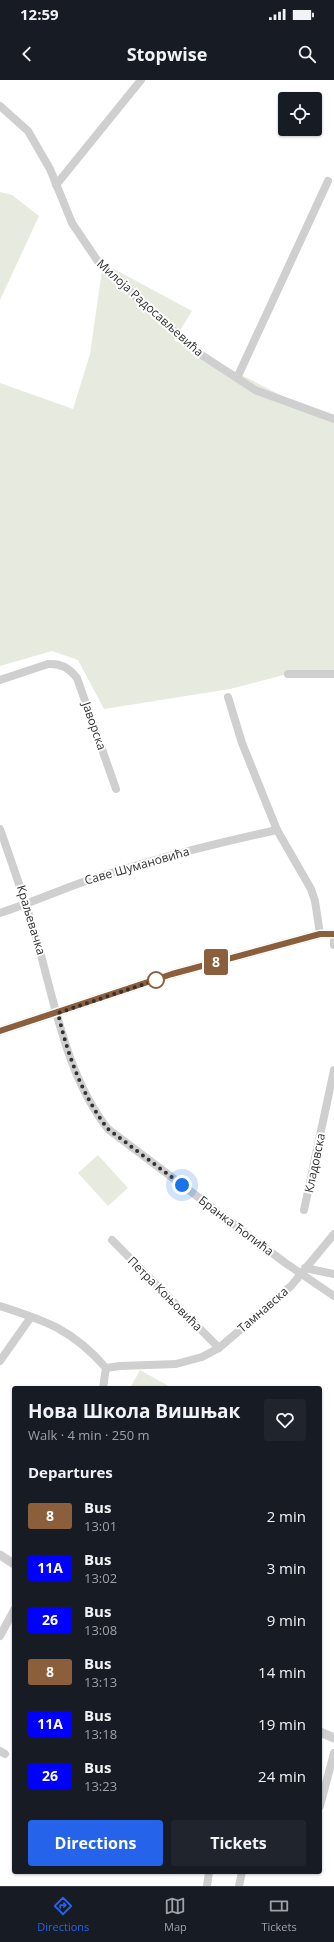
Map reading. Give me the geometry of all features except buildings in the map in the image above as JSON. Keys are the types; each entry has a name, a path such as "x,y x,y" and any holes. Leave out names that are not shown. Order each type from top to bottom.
{"street":[{"path":"56,185 141,80"},
{"name":"Милоја Радосављевића","path":"0,106 28,131 50,169 72,223 99,263 197,352 255,390 334,420"},
{"path":"237,378 328,181"},
{"name":"Јаворска","path":"0,680 48,664 55,663 67,667 76,678 116,789"},
{"path":"288,674 334,674"},
{"path":"228,697 242,743 277,830 311,889 315,901 320,934"},
{"name":"Краљевачка","path":"0,829 27,904 58,1013"},
{"name":"Саве Шумановића","path":"0,913 27,904 44,896 135,865 222,842 277,830"},
{"path":"0,1031 172,974 320,934 334,934 334,945"},
{"name":"Бранка Ћопића","path":"58,1013 67,1045 83,1086 92,1106 108,1129 303,1271 334,1296"},
{"name":"Кладовска","path":"304,1210 334,1070"},
{"name":"Тамнавска","path":"106,1368 176,1364 202,1356 219,1348 303,1271 334,1234"},
{"name":"Петра Коњовића","path":"112,1240 219,1348"},
{"path":"303,1271 334,1274"},
{"path":"0,1306 51,1324 76,1338 89,1348 106,1368 103,1386"},
{"path":"0,1361 31,1317"},
{"path":"0,1555 12,1563"},
{"path":"0,1636 12,1614"},
{"path":"322,1733 334,1738"},
{"path":"322,1798 334,1753"},
{"path":"207,1886 209,1874"},
{"path":"239,1886 242,1874"}],"shaded area":[{"path":"0,192 12,195 39,216 0,300"},
{"path":"103,263 192,311 174,340 334,423 334,674 288,674 230,689 104,709 78,660 52,651 0,666 0,383 73,409 90,354"},
{"path":"98,1155 128,1188 108,1206 78,1173"},
{"path":"140,1370 168,1386 131,1386"}],"bus line":[{"name":"8","path":"0,1031 172,974 320,934 334,934"}],"route":[{"path":"156,980 159,979 58,1013 61,1028 83,1086 99,1118 108,1129 182,1185"}]}
